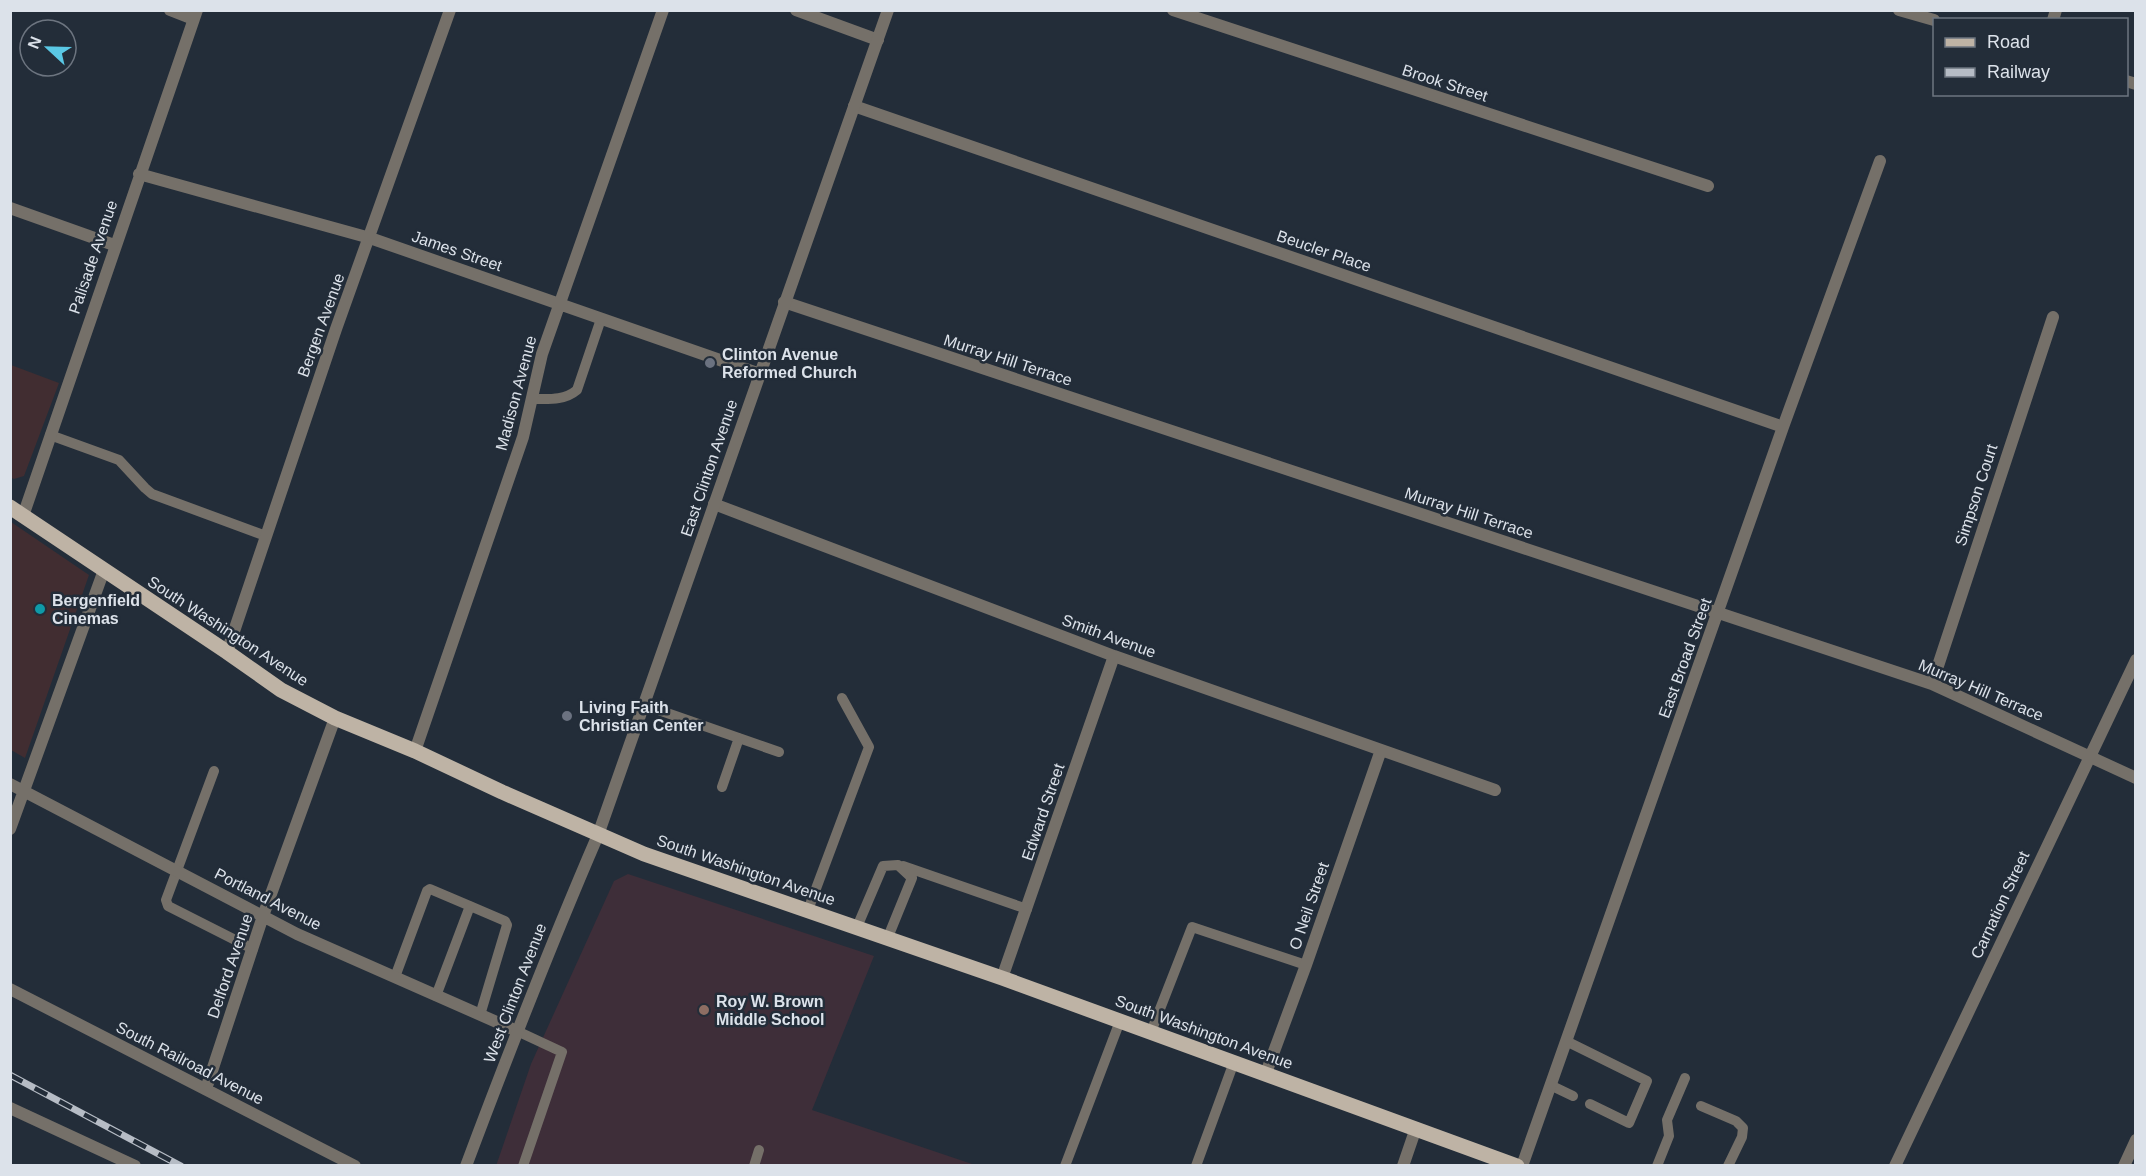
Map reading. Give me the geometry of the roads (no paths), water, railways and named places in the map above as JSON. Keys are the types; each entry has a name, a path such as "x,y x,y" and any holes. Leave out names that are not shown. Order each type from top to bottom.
{"main road":[{"name":"South Washington Avenue","path":"17,511 281,690 335,718 598,835 644,854 1002,978 1519,1166"}],"street":[{"path":"170,10 195,15"},
{"name":"Bergen Avenue","path":"227,652 336,329 450,10"},
{"name":"Madison Avenue","path":"415,752 523,437 542,354 663,10"},
{"path":"796,10 878,40"},
{"name":"East Clinton Avenue","path":"598,835 888,10"},
{"name":"Brook Street","path":"1173,10 1708,186"},
{"path":"1899,10 1933,19"},
{"name":"Palisade Avenue","path":"17,511 50,435 195,15"},
{"name":"Beucler Place","path":"854,106 1783,427"},
{"name":"East Broad Street","path":"1519,1166 1566,1041 1783,427 1880,161"},
{"name":"James Street","path":"139,174 370,238 760,374"},
{"path":"10,208 114,245"},
{"name":"Murray Hill Terrace","path":"784,302 1932,684 2136,778"},
{"name":"Simpson Court","path":"1932,684 2053,316"},
{"name":"Smith Avenue","path":"714,504 1114,656 1495,790"},
{"path":"10,829 104,570"},
{"name":"Edward Street","path":"1002,978 1114,656"},
{"name":"Carnation Street","path":"1895,1166 2136,660"},
{"name":"Delford Avenue","path":"206,1089 264,916 335,718"},
{"name":"O Neil Street","path":"1266,1073 1381,750"},
{"name":"Portland Avenue","path":"10,784 297,934 517,1031"},
{"name":"West Clinton Avenue","path":"466,1166 517,1031 598,835"},
{"name":"South Railroad Avenue","path":"10,989 355,1166"},
{"path":"10,1108 135,1166"},
{"path":"1403,1166 1416,1128"},
{"path":"2124,1166 2136,1140"}],"lane":[{"path":"532,399 560,399 572,395 577,390 601,319"},
{"path":"50,435 119,460 152,494 266,536"},
{"path":"808,910 869,747 842,698"},
{"path":"644,705 779,752"},
{"path":"722,787 739,738"},
{"path":"214,771 166,900 168,906 253,949"},
{"path":"857,927 883,866 898,865 1027,909"},
{"path":"888,938 912,878 898,865"},
{"path":"395,977 427,891 430,889 505,921 507,925 480,1015"},
{"path":"436,996 470,906"},
{"path":"1151,1032 1192,927 1306,965"},
{"path":"1065,1166 1120,1021"},
{"path":"517,1031 562,1052 523,1166"},
{"path":"1566,1041 1647,1081 1629,1123 1590,1104"},
{"path":"1196,1166 1234,1062"},
{"path":"1658,1166 1669,1136 1667,1120 1685,1078"},
{"path":"1550,1085 1573,1096"},
{"path":"1701,1106 1736,1121 1743,1128 1742,1137 1728,1166"},
{"path":"754,1166 759,1150"}],"railway":[{"path":"10,1075 181,1166"}],"place":[{"name":"Clinton Avenue Reformed Church","path":"710,363"},
{"name":"Bergenfield Cinemas","path":"40,609"},
{"name":"Living Faith Christian Center","path":"567,716"},
{"name":"Roy W. Brown Middle School","path":"704,1010"}]}
